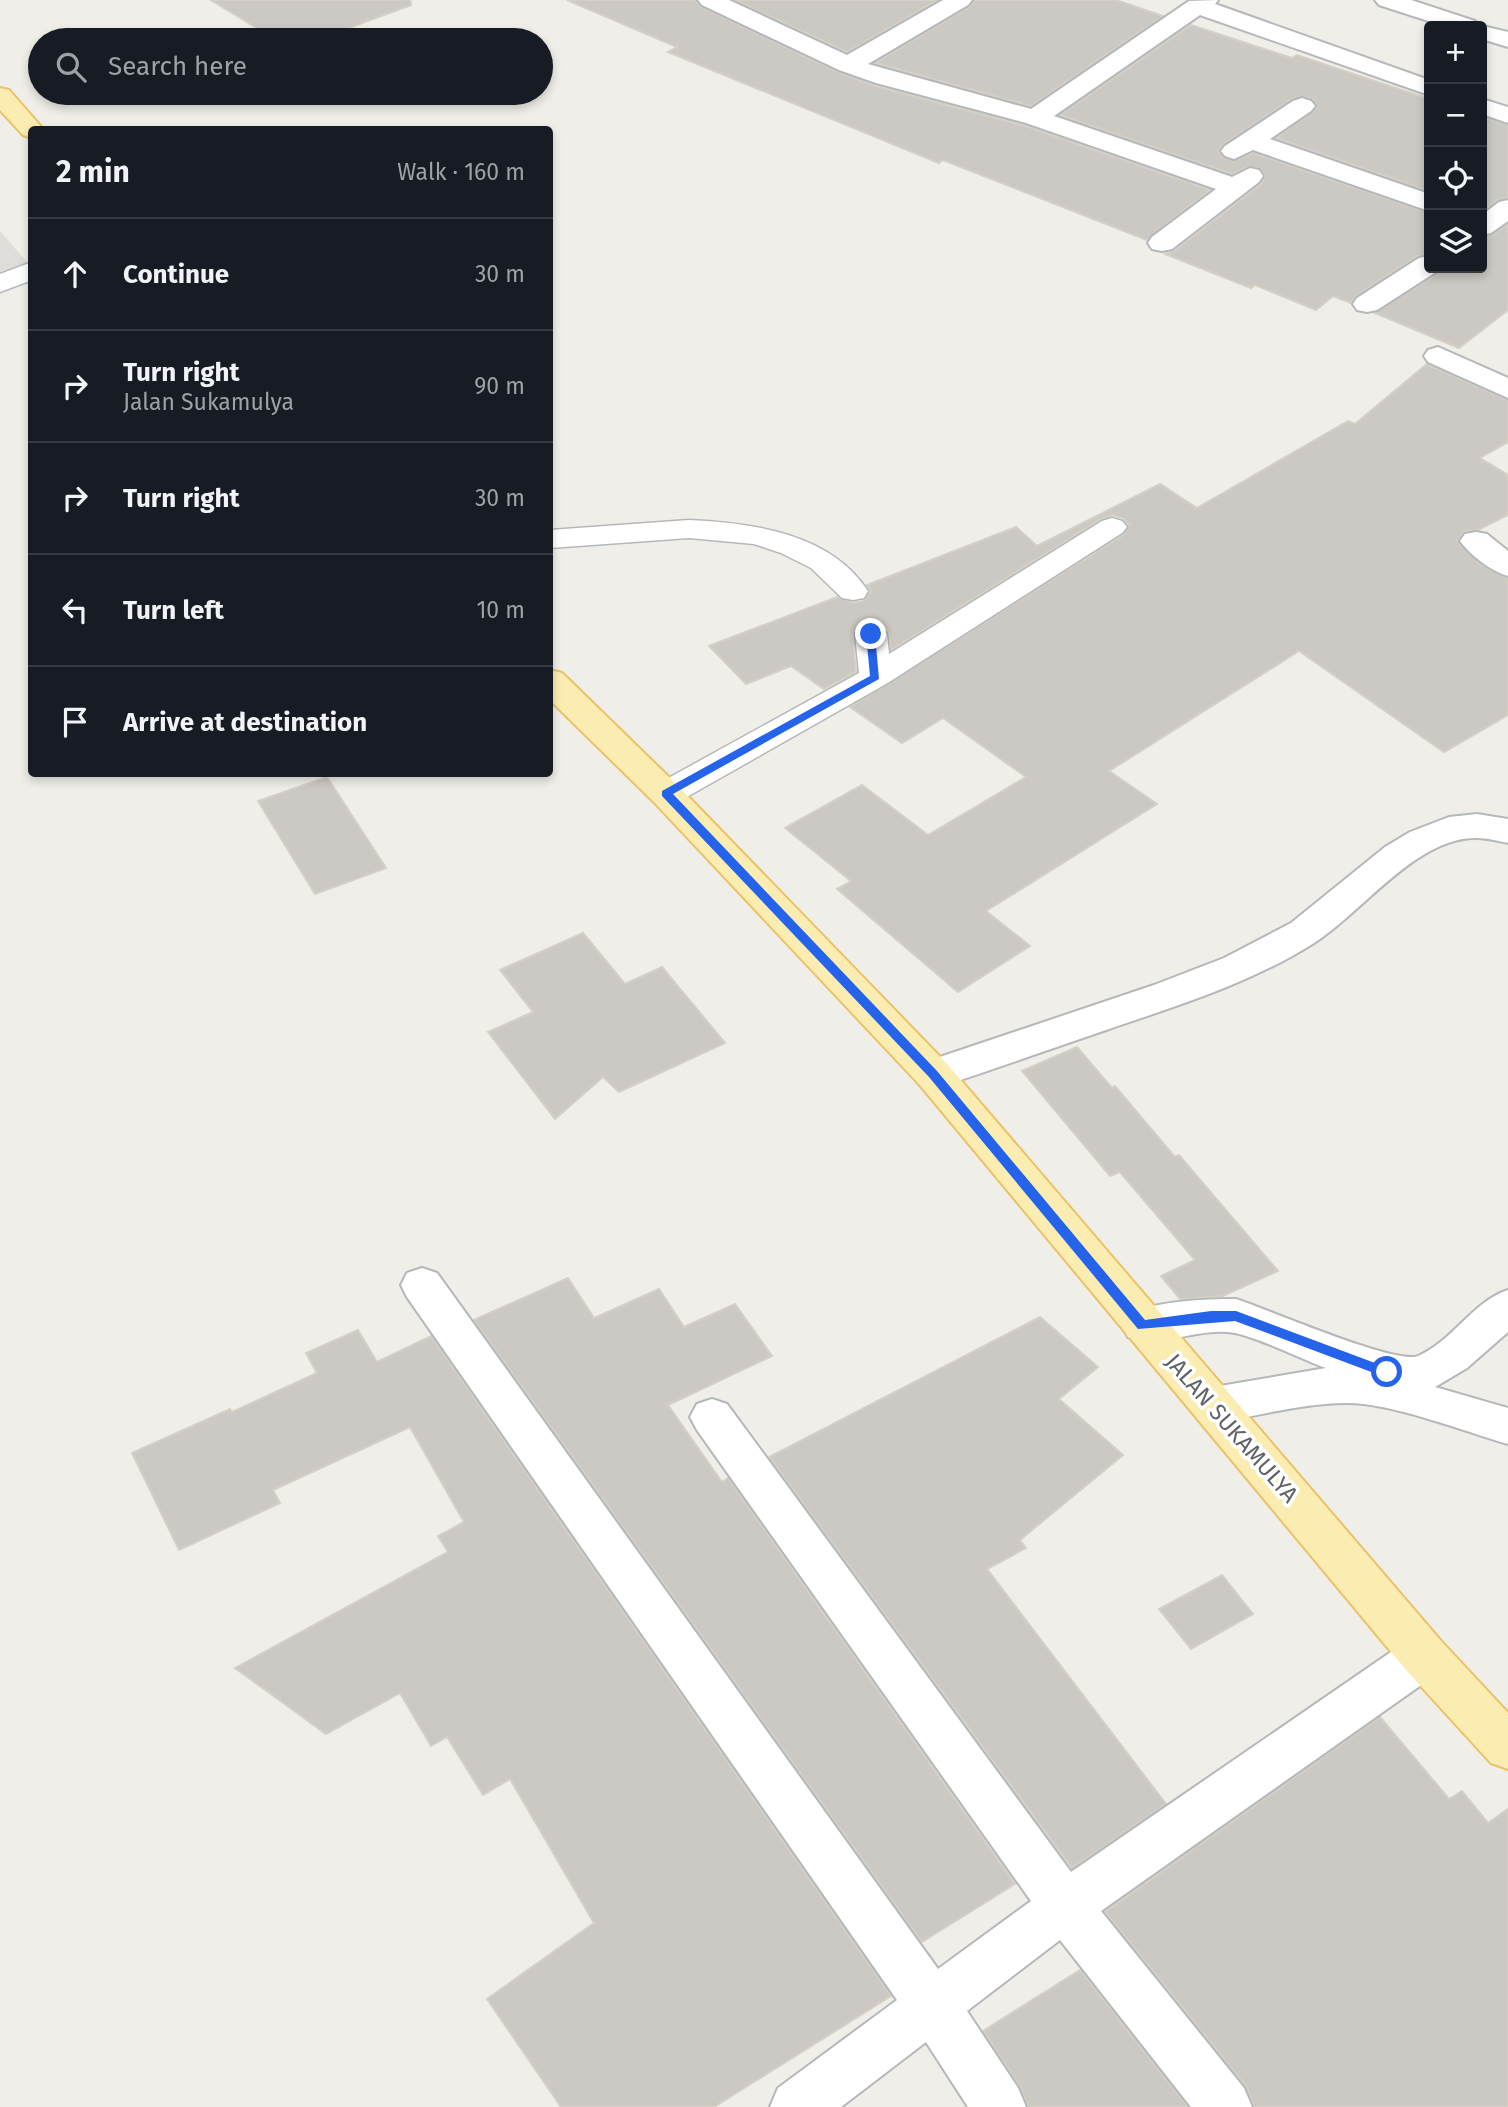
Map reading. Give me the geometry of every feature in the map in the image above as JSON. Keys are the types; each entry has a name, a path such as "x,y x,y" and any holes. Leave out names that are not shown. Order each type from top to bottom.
{"main road":[{"path":"0,94 28,126"},
{"name":"JALAN SUKAMULYA","path":"553,684 666,794 933,1074 1424,1656 1508,1747"}],"street":[{"path":"848,65 959,0"},
{"path":"1387,0 1452,21"},
{"path":"726,3 848,65 922,90 1035,118 1235,187"},
{"path":"1035,118 1202,3 1424,86"},
{"path":"1487,33 1508,40"},
{"path":"1196,173 1252,141 1302,106"},
{"path":"1487,108 1508,115"},
{"path":"1252,141 1424,200"},
{"path":"1162,243 1282,152"},
{"path":"1367,304 1424,267"},
{"path":"1437,356 1508,389"},
{"path":"1476,541 1508,566"},
{"path":"933,1074 1211,980 1264,956 1307,930 1415,842 1440,831 1469,826 1508,831"},
{"path":"422,1285 933,2006 999,2107"},
{"path":"1143,1325 1211,1316 1236,1316 1387,1372 1404,1375 1422,1374 1444,1360 1508,1307"},
{"path":"1214,1405 1322,1385 1349,1385 1376,1388 1508,1426"},
{"path":"712,1417 1065,1906 1225,2107"},
{"path":"797,2107 1065,1906 1424,1656"}],"lane":[{"path":"0,284 28,272"},
{"path":"666,794 875,677 1112,527"},
{"path":"553,539 699,529 739,532 782,543 822,562 853,591"},
{"path":"871,634 875,677"}],"shaded area":[{"path":"0,231 28,264 28,269 0,285"}],"building":[{"path":"211,0 410,0 411,5 349,28 256,28"},
{"path":"567,0 695,0 701,7 838,72 875,86 1025,126 1210,190 1147,240 943,160 939,163 668,52 677,47"},
{"path":"735,0 938,0 847,52"},
{"path":"975,0 1116,0 1163,16 1031,106 875,63 969,7"},
{"path":"1191,25 1292,58 1297,55 1424,97 1424,189 1276,138 1317,108 1313,99 1303,96 1292,99 1224,144 1218,151 1223,158 1233,161 1253,153 1424,211 1424,255 1418,256 1356,296 1351,303 1333,296 1316,310 1255,285 1251,288 1165,254 1174,251 1261,184 1265,177 1261,169 1249,166 1232,174 1060,115"},
{"path":"1487,119 1508,125 1508,198 1497,200 1487,208"},
{"path":"1508,224 1508,310 1459,348 1375,313 1438,273 1487,273 1487,236"},
{"path":"1427,364 1508,400 1508,442 1480,458 1508,475 1508,515 1478,530 1465,531 1457,541 1480,564 1508,578 1508,715 1444,752 1299,651 1109,771 1157,804 986,911 1030,946 958,992 837,889 851,881 785,828 862,785 928,835 1026,777 943,718 902,743 850,707 1123,535 1129,525 1123,518 1113,515 1101,519 891,650 890,634 884,625 872,621 859,624 852,634 856,672 824,689 791,666 746,684 709,646 837,597 853,603 864,601 871,591 867,585 1016,527 1037,546 1160,484 1197,508 1348,421 1355,424"},
{"path":"327,777 386,868 315,894 258,801"},
{"path":"583,933 625,984 662,967 725,1043 619,1092 603,1077 555,1119 488,1032 533,1012 500,970"},
{"path":"1077,1047 1112,1088 1115,1086 1175,1157 1179,1155 1278,1271 1223,1296 1180,1299 1161,1276 1195,1260 1120,1172 1110,1176 1022,1071"},
{"path":"568,1278 594,1318 659,1289 684,1327 735,1304 772,1356 668,1405 722,1482 728,1478 1015,1884 922,1942 474,1320"},
{"path":"1040,1317 1098,1367 1059,1399 1123,1455 1020,1540 1026,1548 987,1569 1166,1804 1072,1868 769,1457"},
{"path":"358,1330 377,1362 431,1336 891,1996 714,2107 561,2107 487,1999 594,1923 510,1779 483,1795 447,1737 431,1746 400,1693 326,1734 235,1668 448,1552 438,1536 464,1522 410,1427 273,1490 280,1503 179,1550 132,1453 317,1373 306,1353"},
{"path":"1222,1575 1253,1614 1191,1649 1159,1609"},
{"path":"1380,1717 1449,1799 1462,1791 1488,1823 1508,1809 1508,2107 1254,2107 1246,2086 1105,1912"},
{"path":"1080,1970 1188,2107 1028,2107 1020,2087 983,2031"}],"route":[{"path":"871,634 875,677 666,794 933,1074 1143,1325 1211,1316 1236,1316 1387,1372"}]}
